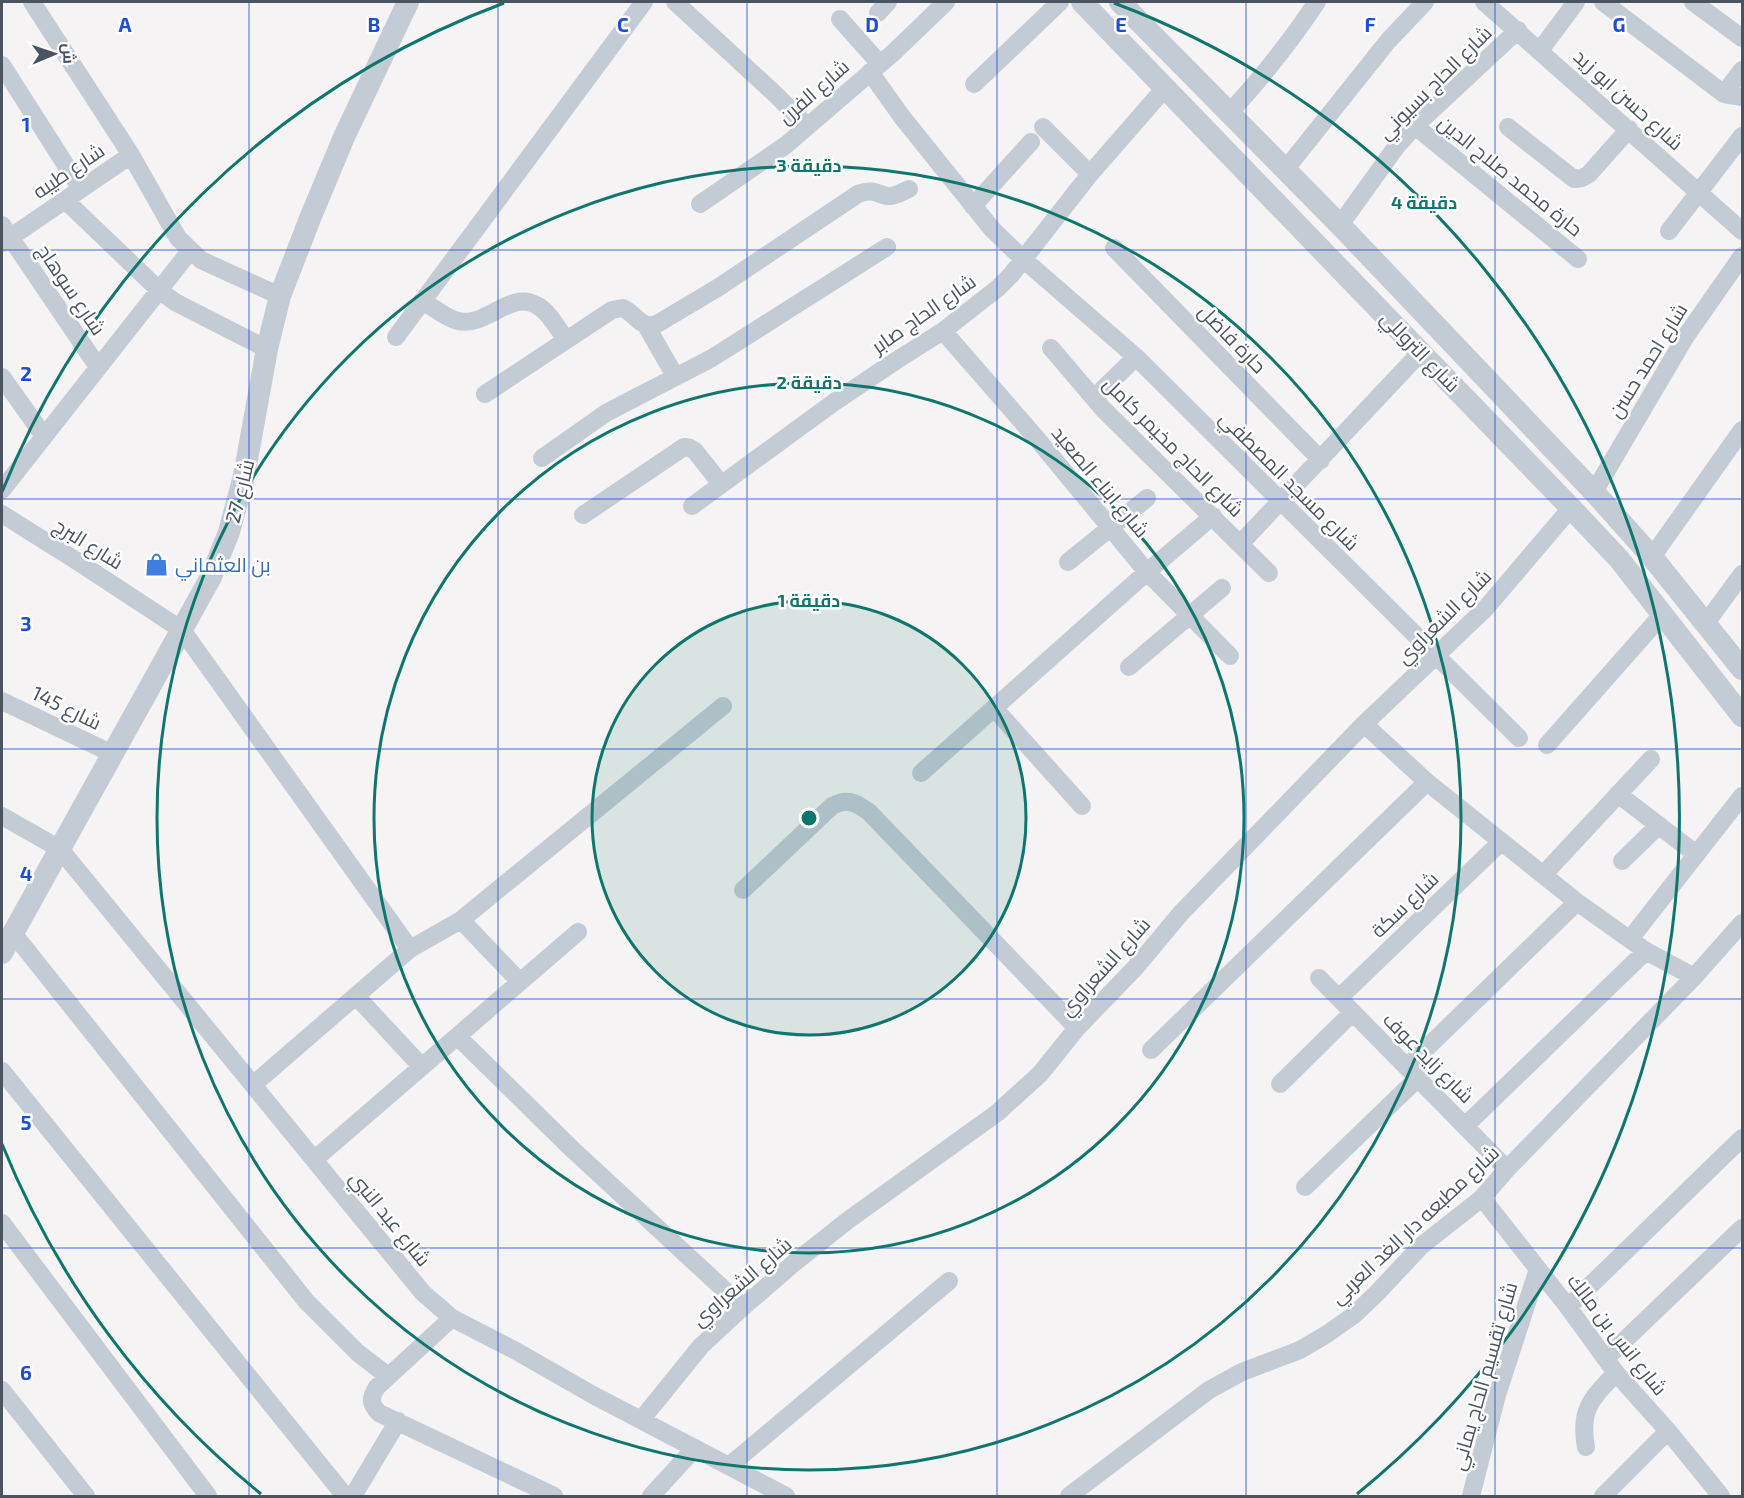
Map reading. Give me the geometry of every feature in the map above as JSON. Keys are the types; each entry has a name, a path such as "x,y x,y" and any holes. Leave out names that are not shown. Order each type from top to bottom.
{"street":[{"path":"32,2 131,155 178,238 190,251 213,266 280,296"},
{"name":"شارع 27","path":"5,946 211,577 229,532 244,476 267,349 280,296 344,137 408,2"},
{"path":"396,337 644,2"},
{"path":"675,2 775,93 807,126"},
{"name":"شارع الفرن","path":"700,204 769,158 875,68 946,2"},
{"path":"974,84 1060,2"},
{"name":"شارع التروللي","path":"1082,2 1422,351 1571,508 1619,560 1661,616 1743,716"},
{"name":"شارع التروللي","path":"1120,2 1340,225 1594,492 1653,557 1743,669"},
{"path":"1229,113 1286,48 1317,2"},
{"path":"1285,170 1388,41 1425,2"},
{"name":"شارع حسن ابو زيد","path":"1484,2 1743,231"},
{"path":"1541,50 1576,2"},
{"path":"1603,2 1724,94 1743,97"},
{"path":"1703,4 1743,38"},
{"name":"شارع مسجد المصطفي","path":"840,19 875,68 902,117 992,229 1023,259 1136,357 1519,738"},
{"name":"شارع الحاج بسيوني","path":"1340,225 1396,147 1415,126 1518,30"},
{"path":"2,65 81,189"},
{"path":"1724,94 1743,70"},
{"name":"شارع الحاج صابر","path":"692,506 843,397 944,331 998,288 1090,174 1165,88"},
{"name":"حارة محمد صلاح الدين","path":"1415,126 1578,260"},
{"path":"1043,127 1090,174"},
{"path":"1508,127 1574,179 1589,174 1629,129"},
{"path":"1670,231 1742,137"},
{"path":"973,206 1031,142"},
{"name":"شارع طيبه","path":"4,235 65,200 131,155"},
{"path":"647,327 657,324 719,287 858,194 867,190 894,196 909,189"},
{"path":"65,200 160,291 175,302 267,349"},
{"name":"شارع سوهاج","path":"4,235 98,367"},
{"path":"542,458 606,413 712,358 887,247"},
{"name":"حارة فاضل","path":"1114,248 1321,460"},
{"path":"2,490 190,251"},
{"name":"شارع احمد حسن","path":"1594,492 1686,336 1743,256"},
{"path":"422,301 456,321 468,322 481,320 515,302 526,301 537,305 546,313 567,340"},
{"path":"484,394 618,308 628,310 647,327 675,376"},
{"name":"شارع ابناء الصعيد","path":"944,331 1147,572 1230,656"},
{"name":"شارع الحاج مخيمر كامل","path":"1050,348 1094,398 1269,573"},
{"path":"1240,544 1422,351"},
{"path":"1094,398 1136,357"},
{"path":"2,377 44,436"},
{"path":"1653,557 1743,430"},
{"path":"583,515 684,447 695,452 721,484"},
{"path":"1068,562 1147,498"},
{"name":"شارع الشعراوي","path":"641,1420 701,1346 743,1307 847,1221 997,1113 1040,1074 1077,1028 1135,968 1181,913 1364,724 1485,609 1571,508"},
{"name":"شارع البرج","path":"2,514 182,630"},
{"path":"921,773 1213,516"},
{"path":"1706,624 1743,574"},
{"path":"1130,667 1222,588"},
{"path":"1546,745 1661,616"},
{"path":"182,630 410,949"},
{"name":"شارع 145","path":"2,700 113,754"},
{"path":"254,1084 410,949 461,920 723,706"},
{"path":"994,708 1082,807"},
{"path":"1364,724 1427,782 1577,902 1646,951 1694,977"},
{"path":"1543,874 1651,759"},
{"path":"1151,1050 1427,782"},
{"path":"1618,794 1696,855"},
{"path":"1630,939 1743,796"},
{"path":"743,890 832,806 844,800 856,803 869,812 1077,1028"},
{"path":"2,816 60,849"},
{"path":"1622,861 1659,825"},
{"name":"شارع سكة","path":"1339,998 1501,842"},
{"name":"شارع عبد النبي","path":"60,849 423,1293 452,1318 786,1497"},
{"path":"1305,1187 1577,902"},
{"path":"461,920 520,982"},
{"name":"شارع مطبعه دار الغد العربي","path":"1069,1497 1209,1390 1225,1380 1300,1350 1354,1315 1420,1246 1482,1198 1507,1168 1694,977 1743,923"},
{"path":"315,1159 578,932"},
{"path":"5,946 306,1301 358,1353 388,1376"},
{"path":"1465,1126 1646,951"},
{"name":"شارع زايد عوف","path":"1319,978 1507,1168"},
{"path":"356,996 422,1067"},
{"path":"1280,1084 1353,1012"},
{"path":"458,1037 572,1149 743,1307"},
{"path":"2,1071 345,1497"},
{"path":"1568,1307 1743,1137"},
{"name":"شارع انس بن مالك","path":"1482,1198 1611,1365 1668,1431 1720,1497"},
{"path":"2,1223 208,1497"},
{"path":"1586,1447 1584,1422 1586,1410 1611,1365 1743,1228"},
{"name":"شارع تقسيم الحاج يماني","path":"1471,1497 1497,1395 1538,1269"},
{"path":"729,1466 950,1281"},
{"path":"452,1318 377,1387 371,1396 372,1406 379,1413 554,1497"},
{"path":"2,1390 86,1497"},
{"path":"353,1497 398,1421"},
{"path":"1603,1496 1668,1431"},
{"path":"651,1497 695,1448"}],"place":[{"name":"بن العثماني","path":"157,564"}]}
